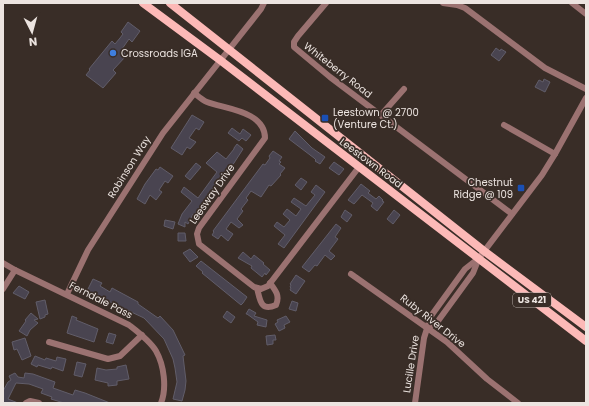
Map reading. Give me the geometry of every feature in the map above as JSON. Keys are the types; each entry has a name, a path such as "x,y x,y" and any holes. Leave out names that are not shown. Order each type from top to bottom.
{"main road":[{"name":"Leestown Road","path":"143,3 220,60 586,341"},
{"name":"Leestown Road","path":"170,3 484,251 586,327"},
{"path":"359,167 369,168 409,196 415,196"}],"street":[{"name":"Robinson Way","path":"67,294 88,250 162,133 261,9 264,3"},
{"name":"Whiteberry Road","path":"326,3 298,36 293,46 308,60 512,214"},
{"path":"443,3 465,8 545,68 586,89"},
{"path":"572,3 586,14"},
{"path":"381,115 404,90"},
{"name":"Leesway Drive","path":"194,93 206,102 243,112 264,129 265,138 197,234 199,244 257,288"},
{"path":"479,258 542,175 586,98"},
{"path":"504,125 555,154"},
{"path":"270,283 278,295 278,300 276,306 270,308 265,307 262,304 257,288 264,288 270,283 359,167"},
{"name":"Lucille Drive","path":"415,403 424,338 431,316 465,269 479,258"},
{"name":"Lucille Drive","path":"428,328 438,321 473,273 479,258"},
{"name":"Ferndale Pass","path":"3,263 129,325 142,335 156,351 162,367 164,383 161,403"},
{"path":"3,289 15,270"},
{"name":"Ruby River Drive","path":"352,274 447,342 487,379 518,403"},
{"path":"49,342 108,359 120,356 142,335"},
{"path":"26,403 30,401 39,403"}],"building":[{"name":"Crossroads IGA","path":"128,22 140,31 132,42 129,39 122,49 126,56 113,70 116,73 103,88 86,75 90,70 89,69 112,41 115,44 120,38 123,34 121,32"},
{"path":"496,48 500,51 501,49 506,52 499,61 491,55"},
{"path":"544,79 550,82 545,92 535,87 539,80 543,82"},
{"path":"192,115 204,122 199,130 196,128 189,138 196,142 190,149 187,147 182,155 171,148"},
{"path":"232,128 240,134 243,129 251,135 246,141 242,138 239,141 228,133"},
{"path":"295,131 312,148 325,157 320,164 289,139"},
{"path":"237,144 243,149 234,163 216,184 194,215 193,214 188,224 185,222 185,227 178,224 182,214 192,201 181,192 184,187 198,198 217,172 206,163 217,152 226,159"},
{"path":"273,151 282,157 279,164 285,168 280,174 281,175 271,186 269,185 261,197 251,191 246,198 248,200 241,209 243,211 237,219 243,225 239,228 231,222 226,229 233,234 228,241 221,235 218,239 212,235 214,232 213,231 263,164 265,165"},
{"path":"334,162 344,169 339,175 329,168"},
{"path":"196,163 201,167 190,180 185,176"},
{"path":"160,167 173,176 168,183 165,181 159,190 162,192 156,200 150,195 145,204 137,199 145,184 156,169 158,170"},
{"path":"301,178 307,182 301,190 295,185"},
{"path":"361,184 370,191 368,193 376,199 379,196 383,200 382,201 384,202 377,211 371,206 373,203 362,195 354,204 348,200"},
{"path":"316,185 325,192 284,248 278,244 285,235 274,226 277,222 284,227 290,220 283,214 287,209 296,216 301,209 291,202 294,198 306,206 315,195 311,192"},
{"path":"345,210 352,215 347,222 341,217"},
{"path":"394,210 400,215 393,224 387,219"},
{"path":"165,220 175,222 173,229 164,226"},
{"path":"336,224 341,228 335,237 338,239 329,251 335,256 331,260 325,255 317,266 315,265 309,272 302,267"},
{"path":"178,233 185,233 186,241 178,241"},
{"path":"190,249 198,257 190,262 183,253"},
{"path":"243,252 251,259 254,255 264,263 263,264 270,270 266,275 265,273 262,277 251,268 252,266 238,258"},
{"path":"201,261 247,297 241,305 202,273 203,272 196,266"},
{"path":"296,275 305,281 296,294 290,290 290,284"},
{"path":"93,279 102,283 100,286 110,292 112,288 138,302 138,304 158,318 160,316 173,330 185,355 183,356 186,381 182,401 173,399 177,382 175,368 173,359 164,339 144,318 87,291"},
{"path":"19,286 29,292 25,299 13,293"},
{"path":"45,300 48,314 40,319 36,302"},
{"path":"292,301 298,303 296,311 289,309"},
{"path":"249,309 256,313 254,316 267,320 266,327 257,325 258,322 246,314"},
{"path":"227,311 235,317 231,323 223,317"},
{"path":"31,313 38,319 34,320 38,323 30,330 27,336 19,331"},
{"path":"72,316 77,318 76,320 98,329 94,342 67,333"},
{"path":"286,316 290,322 284,325 285,328 279,331 275,324 278,322 277,320"},
{"path":"109,333 116,335 113,344 106,342"},
{"path":"275,335 276,340 273,340 273,344 267,345 266,336"},
{"path":"25,338 31,356 22,360 17,349 14,350 12,342"},
{"path":"35,356 45,360 46,358 56,361 57,357 66,359 63,371 52,367 51,369 38,365 37,367 31,364"},
{"path":"77,362 86,364 82,377 74,375"},
{"path":"126,365 129,379 117,381 117,385 108,386 108,383 95,380 97,368 106,370 117,369 117,367"},
{"path":"15,373 18,377 24,378 25,373 33,374 55,382 53,388 73,395 75,390 110,403 64,403 51,399 52,397 41,393 43,389 29,384 16,383 8,399 18,403 3,403 3,391 8,382 11,380 9,376"}],"place":[{"name":"Crossroads IGA","path":"113,53"},
{"name":"Leestown @ 2700 (Venture Ct.)","path":"325,118"},
{"name":"Chestnut Ridge @ 109","path":"521,188"}]}
